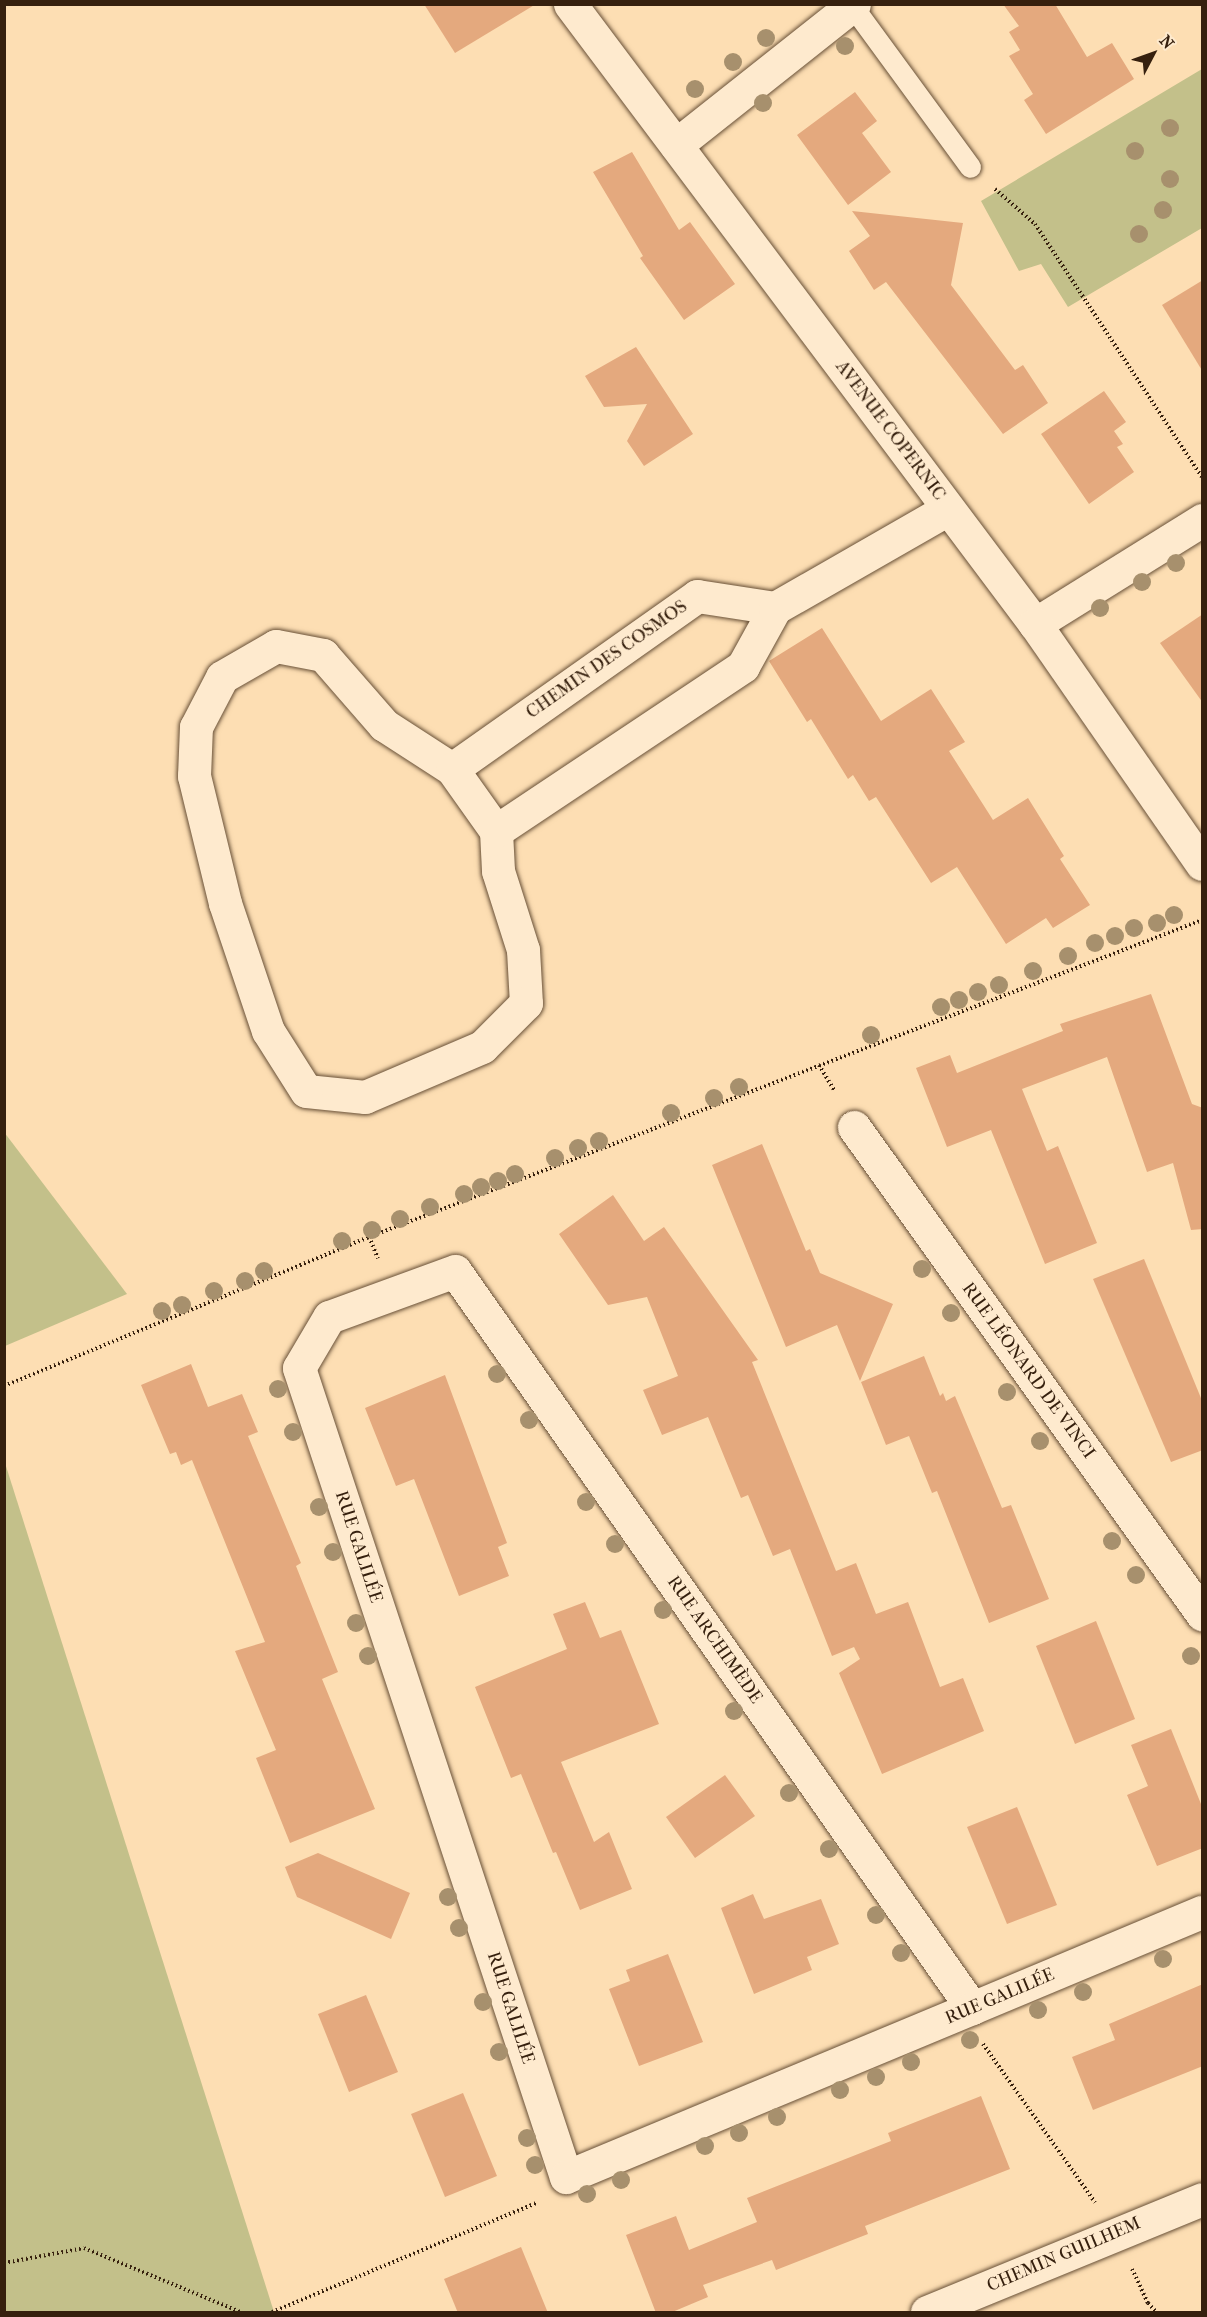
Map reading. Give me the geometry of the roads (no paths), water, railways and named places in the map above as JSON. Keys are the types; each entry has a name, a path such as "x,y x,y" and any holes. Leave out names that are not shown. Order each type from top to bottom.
{"street":[{"name":"AVENUE COPERNIC","path":"570,4 1035,624 1203,864"},
{"path":"676,145 854,6"},
{"path":"496,831 743,666 775,608 948,508"},
{"path":"1035,624 1203,520"},
{"name":"CHEMIN DES COSMOS","path":"452,769 697,596 775,608"},
{"path":"276,646 323,655 384,725 452,769 496,831 498,871 523,950 526,1004 482,1047 365,1097 306,1092 268,1031 225,903 194,776 196,727 222,677 276,646"},
{"name":"RUE LÉONARD DE VINCI","path":"855,1127 1203,1614"},
{"name":"RUE ARCHIMÈDE","path":"455,1271 972,2008"},
{"name":"RUE GALILÉE","path":"455,1271 329,1317 299,1368 566,2177 1203,1912"},
{"name":"CHEMIN GUILHEM","path":"927,2313 1116,2232 1203,2199"}],"lane":[{"path":"854,6 970,166"}]}
